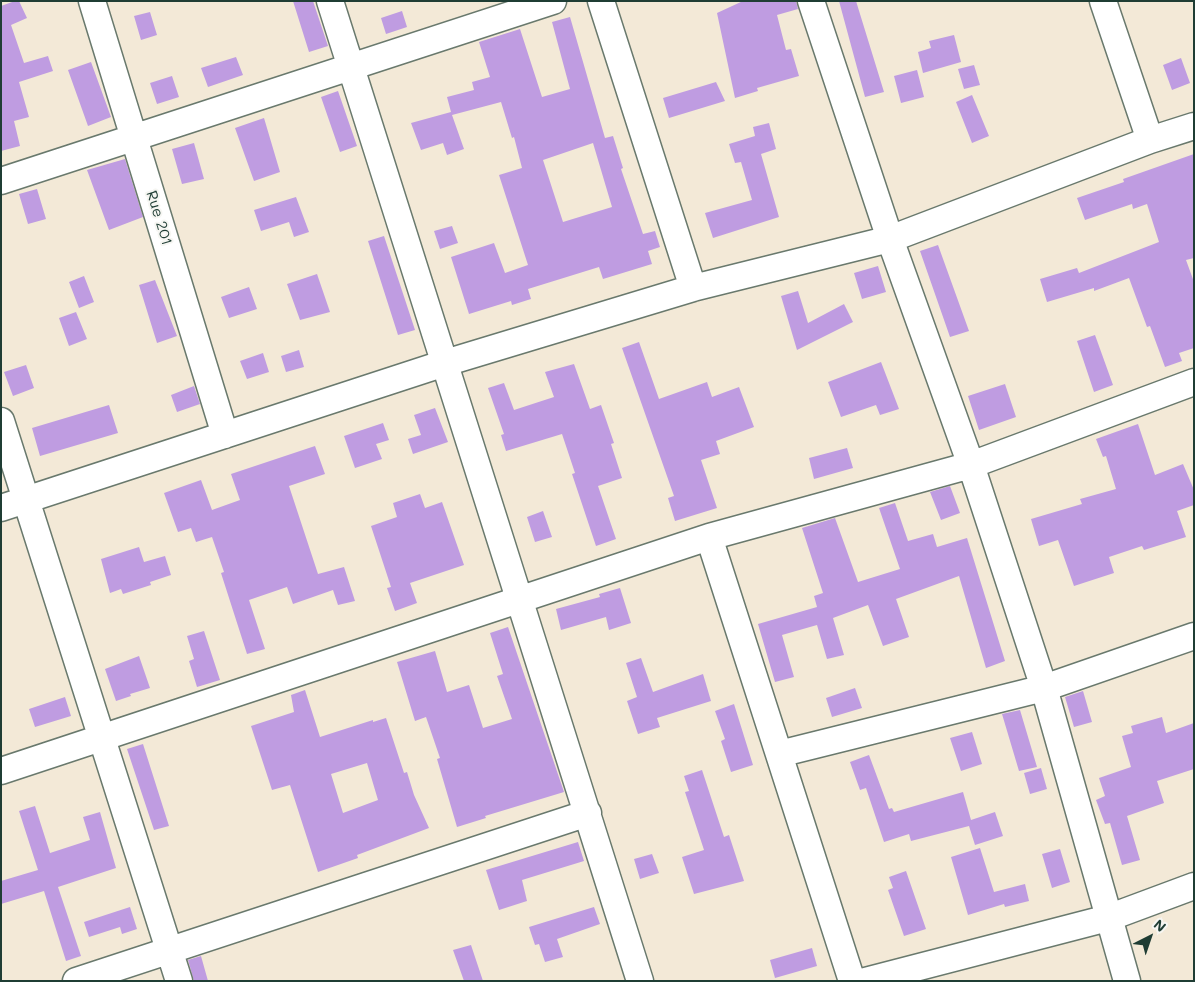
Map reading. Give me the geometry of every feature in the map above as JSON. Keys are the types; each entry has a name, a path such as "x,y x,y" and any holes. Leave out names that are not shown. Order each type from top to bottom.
{"street":[{"name":"Rue 201","path":"92,1 225,435"},
{"path":"330,1 640,981"},
{"path":"1,181 553,1"},
{"path":"601,1 693,288"},
{"path":"811,1 890,239 971,465 1044,688 1127,981"},
{"path":"1103,1 1150,140"},
{"path":"1,508 445,363 693,288 890,239 1150,140 1194,126"},
{"path":"1,771 709,537 971,465 1194,382"},
{"path":"1,421 179,981"},
{"path":"709,537 852,981"},
{"path":"779,754 1044,688 1194,636"},
{"path":"76,981 588,813"},
{"path":"864,981 1108,918 1194,886"}],"building":[{"path":"19,1 27,18 11,25 24,63 48,56 53,71 19,82 29,117 14,121 20,146 1,151 1,6"},
{"path":"293,1 313,1 328,46 309,52"},
{"path":"743,1 796,1 798,9 777,15 786,50 791,49 799,76 757,88 758,91 735,98 717,13"},
{"path":"839,1 856,1 884,92 865,97"},
{"path":"402,11 407,27 386,34 381,18"},
{"path":"150,12 157,35 141,40 134,16"},
{"path":"570,17 605,138 613,136 623,168 621,169 643,234 655,231 660,247 648,251 652,264 603,279 599,267 528,289 531,299 512,305 511,301 469,314 451,257 494,243 505,273 528,265 499,175 522,168 514,137 512,138 501,102 452,115 464,149 447,155 443,143 421,150 411,123 451,112 447,97 474,90 472,82 490,77 479,42 520,29 542,97 570,89 552,22","holes":["593,143 612,207 563,222 543,160"]},
{"path":"954,35 961,62 923,73 918,52 931,48 929,41"},
{"path":"236,57 243,75 208,87 201,68"},
{"path":"1181,58 1190,83 1172,90 1163,65"},
{"path":"91,62 111,117 88,126 68,70"},
{"path":"974,65 980,85 964,89 958,69"},
{"path":"917,70 924,97 901,103 894,76"},
{"path":"172,76 179,97 157,104 150,83"},
{"path":"716,82 725,101 669,118 663,98"},
{"path":"338,91 357,146 340,152 321,97"},
{"path":"972,95 989,136 972,143 956,102"},
{"path":"264,118 280,172 254,181 235,128"},
{"path":"769,123 776,149 761,154 779,217 713,238 705,213 752,200 741,162 735,163 729,144 755,136 753,127"},
{"path":"194,143 204,179 182,184 172,149"},
{"path":"1194,154 1194,258 1186,260 1194,282 1194,348 1179,353 1182,361 1165,367 1150,326 1147,327 1129,278 1094,291 1094,288 1047,302 1040,279 1077,268 1079,273 1159,242 1147,204 1133,209 1132,204 1085,220 1077,198 1124,182 1123,179"},
{"path":"125,159 143,217 109,230 87,170"},
{"path":"37,189 46,219 28,224 19,194"},
{"path":"296,197 309,232 294,237 289,222 261,231 254,210"},
{"path":"452,226 458,243 440,249 434,231"},
{"path":"384,236 415,330 398,335 368,241"},
{"path":"938,245 969,331 950,337 920,251"},
{"path":"878,266 886,292 862,299 854,273"},
{"path":"317,274 330,312 300,320 287,284"},
{"path":"84,276 94,302 79,308 69,282"},
{"path":"155,280 177,336 157,343 139,285"},
{"path":"249,287 257,309 229,318 221,297"},
{"path":"798,291 808,323 844,304 853,322 797,350 781,296"},
{"path":"76,312 87,339 69,346 59,318"},
{"path":"1095,335 1113,385 1094,392 1077,341"},
{"path":"639,342 659,399 707,382 712,397 739,387 754,427 716,441 720,454 701,460 717,508 675,521 668,498 674,496 622,348"},
{"path":"299,350 304,367 286,372 281,356"},
{"path":"263,353 269,372 247,379 240,361"},
{"path":"881,362 899,409 880,415 876,405 841,417 828,382"},
{"path":"574,364 590,409 601,405 614,443 611,444 622,478 598,486 616,539 596,546 572,474 575,473 562,434 506,451 501,435 504,434 488,388 504,383 514,410 554,397 545,372"},
{"path":"26,365 34,388 13,396 4,372"},
{"path":"1005,384 1016,417 979,430 968,396"},
{"path":"194,386 200,404 177,412 171,395"},
{"path":"109,405 118,433 40,456 32,428"},
{"path":"435,408 448,442 413,454 408,439 421,435 414,415"},
{"path":"383,423 389,440 376,444 382,459 355,468 344,436"},
{"path":"1138,424 1155,475 1183,464 1194,490 1194,505 1177,511 1186,537 1144,550 1142,546 1109,557 1114,573 1074,586 1058,540 1039,546 1031,519 1082,504 1080,499 1116,489 1106,456 1103,457 1096,439"},
{"path":"315,446 325,474 289,486 318,574 344,567 355,601 338,605 333,590 293,604 287,587 249,600 265,649 247,654 221,573 224,572 212,537 196,542 191,528 178,532 164,493 201,480 212,510 240,500 231,474"},
{"path":"847,448 853,468 814,479 809,458"},
{"path":"950,486 960,513 941,520 930,492"},
{"path":"420,494 425,508 442,502 464,565 410,583 417,603 395,611 387,588 391,587 371,526 397,517 393,503"},
{"path":"895,503 908,541 933,534 937,547 967,538 1005,661 986,668 959,576 896,599 909,637 883,646 868,605 833,618 844,655 827,659 817,625 782,635 794,677 775,682 758,624 817,607 814,596 823,593 802,528 835,518 858,582 900,569 879,508"},
{"path":"543,511 552,537 535,542 527,517"},
{"path":"139,547 144,562 165,556 171,575 150,582 151,585 123,594 121,589 110,593 101,559"},
{"path":"620,588 631,623 609,630 606,617 561,630 556,609 600,597 599,594"},
{"path":"508,627 564,792 485,816 486,818 457,827 437,759 440,758 426,717 415,721 397,662 435,651 447,692 469,685 483,728 512,719 497,676 503,674 490,633"},
{"path":"204,631 220,680 197,687 189,661 194,659 187,636"},
{"path":"139,656 150,688 130,694 131,696 116,701 105,669"},
{"path":"641,658 653,692 703,674 711,701 657,718 660,727 638,734 627,701 637,697 626,663"},
{"path":"855,688 862,708 832,717 826,698"},
{"path":"305,690 320,737 373,720 373,722 386,718 404,773 407,772 414,795 429,828 357,855 358,858 318,872 290,785 272,790 251,726 294,712 291,695","holes":["367,763 378,800 343,813 331,774"]},
{"path":"1083,691 1092,722 1074,727 1065,697"},
{"path":"65,697 71,716 35,727 29,709"},
{"path":"734,704 753,765 731,772 721,741 725,739 715,711"},
{"path":"1020,710 1037,767 1019,771 1002,714"},
{"path":"1162,717 1166,733 1194,723 1194,769 1157,781 1164,803 1127,816 1140,860 1122,865 1110,823 1105,824 1096,800 1105,796 1099,778 1131,767 1122,736 1133,733 1131,726"},
{"path":"972,732 982,764 961,771 950,738"},
{"path":"143,744 169,826 154,830 127,749"},
{"path":"869,755 889,809 892,808 894,812 963,792 971,820 995,812 1003,836 975,845 969,826 911,841 909,834 884,842 866,788 860,790 850,762"},
{"path":"1041,768 1047,789 1030,794 1024,773"},
{"path":"702,770 724,837 729,835 744,881 694,894 682,857 704,850 685,792 689,791 684,776"},
{"path":"35,806 50,853 90,840 83,817 100,812 116,868 58,887 81,956 66,961 44,891 1,904 1,881 38,870 19,811"},
{"path":"578,842 584,861 522,880 527,901 499,910 486,870"},
{"path":"980,848 994,892 1025,884 1029,901 1005,907 1004,904 968,915 951,857"},
{"path":"1060,849 1070,882 1052,888 1042,854"},
{"path":"652,854 659,873 640,879 634,859"},
{"path":"906,871 926,929 904,936 888,890 893,888 889,877"},
{"path":"130,907 137,929 122,934 120,927 89,937 84,922"},
{"path":"594,907 600,924 557,939 563,957 545,962 539,944 535,945 529,927"},
{"path":"471,945 483,981 464,981 453,950"},
{"path":"812,948 817,966 775,978 770,960"},
{"path":"201,956 208,981 194,981 188,960"}]}
